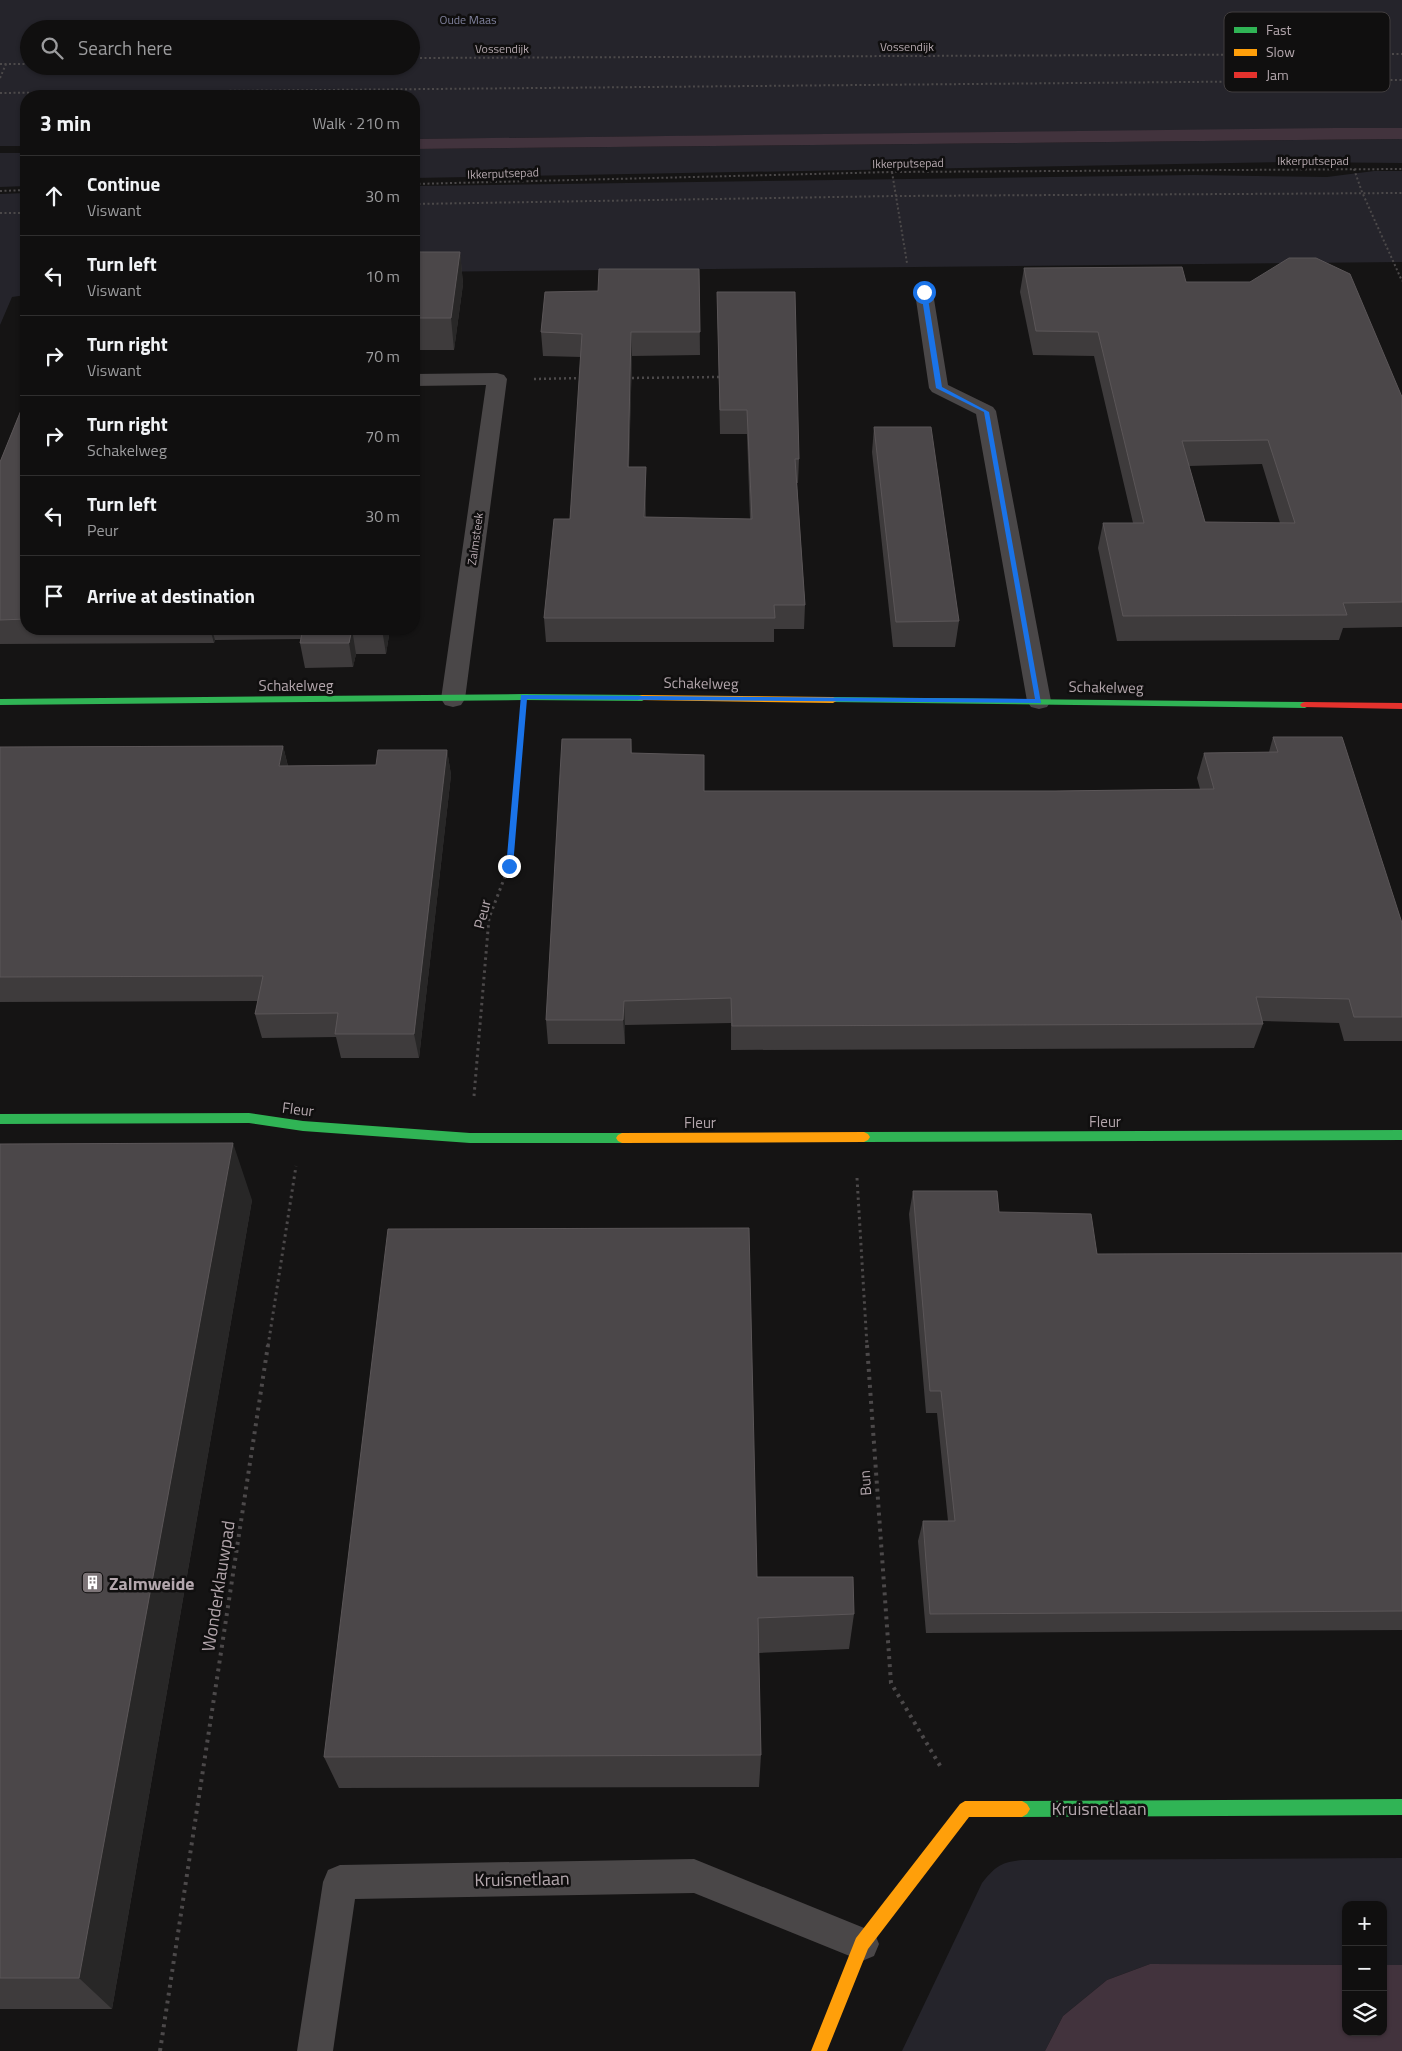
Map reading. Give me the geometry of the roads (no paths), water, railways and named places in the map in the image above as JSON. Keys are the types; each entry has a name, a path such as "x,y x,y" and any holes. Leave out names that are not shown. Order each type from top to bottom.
{"street":[{"path":"924,292 939,388 986,412 1039,701"},
{"name":"Zalmsteek","path":"420,380 497,379 453,699"},
{"name":"Schakelweg","path":"0,702 524,697 1402,706"},
{"name":"Fleur","path":"0,1119 249,1118 303,1126 470,1138 1402,1135"},
{"name":"Kruisnetlaan","path":"862,1944 965,1809 1402,1807"},
{"path":"819,2051 862,1944"}],"lane":[{"name":"Kruisnetlaan","path":"315,2051 340,1882 694,1876 862,1944"}],"place":[{"name":"Zalmweide","path":"93,1583"}],"park label":[{"name":"Oude Maas","path":"468,19"}]}
